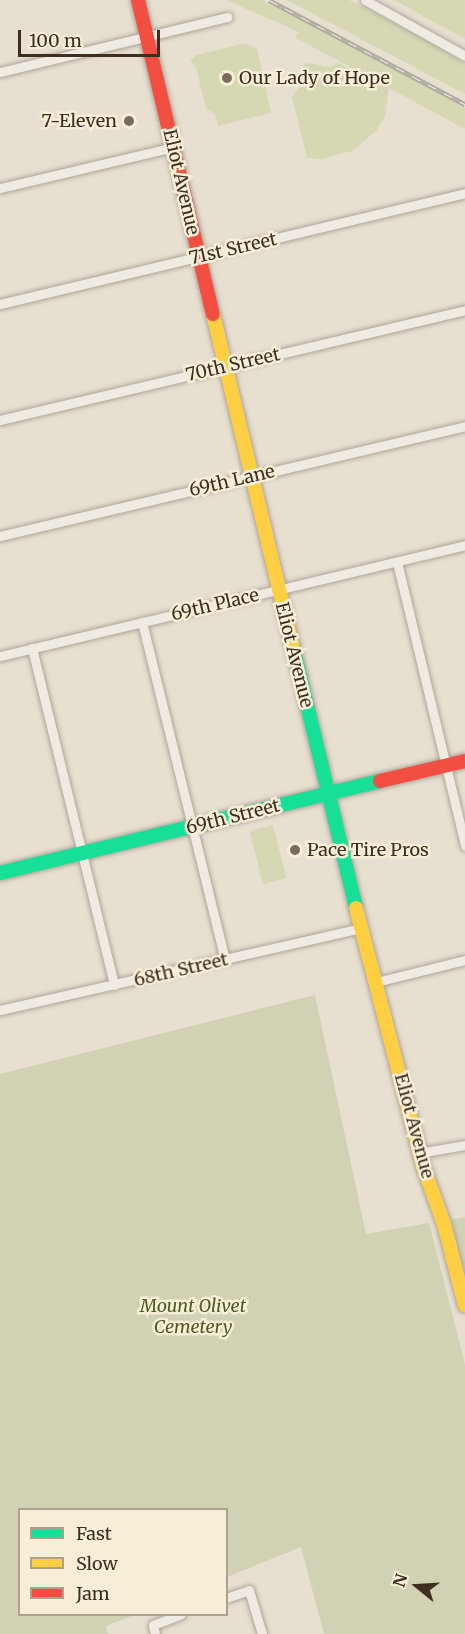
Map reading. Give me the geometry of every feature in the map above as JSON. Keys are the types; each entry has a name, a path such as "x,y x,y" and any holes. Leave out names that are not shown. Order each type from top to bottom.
{"street":[{"name":"Eliot Avenue","path":"138,0 361,928 420,1153 444,1224 465,1305"},
{"path":"365,0 465,56"},
{"path":"0,72 227,17"},
{"path":"0,188 173,147"},
{"name":"71st Street","path":"0,304 465,193"},
{"name":"70th Street","path":"0,420 465,310"},
{"name":"69th Lane","path":"0,536 465,426"},
{"name":"69th Place","path":"0,656 465,545"},
{"path":"397,562 465,846"},
{"path":"142,622 225,960"},
{"path":"32,648 114,985"},
{"name":"69th Street","path":"0,873 465,760"},
{"name":"68th Street","path":"0,1008 114,985 361,928"},
{"path":"376,982 465,960"},
{"path":"420,1153 465,1145"},
{"path":"228,1597 249,1590 262,1634"},
{"path":"154,1629 177,1616"}],"green space":[{"path":"226,0 262,0 385,63 465,108 465,129 296,38 299,32"},
{"path":"287,0 349,0 417,35 465,64 465,94"},
{"path":"394,0 465,0 465,39"},
{"path":"246,43 257,49 271,113 218,126 215,114 206,109 196,68 190,61 196,55"},
{"path":"307,63 330,67 338,63 389,88 385,117 376,131 352,151 321,159 307,158 292,97 298,89 300,69"},
{"path":"273,825 286,878 263,884 250,831"},
{"name":"Mount Olivet Cemetery","path":"315,995 366,1234 429,1223 465,1364 465,1634 324,1634 301,1547 228,1577 228,1508 18,1508 18,1616 131,1616 106,1626 108,1634 0,1634 0,1074"},
{"path":"465,1217 465,1277 450,1220"}],"railway":[{"path":"269,0 465,104"}],"traffic: fast":[{"path":"293,647 356,908"},
{"path":"0,873 380,781"}],"traffic: slow":[{"path":"213,314 293,647"},
{"path":"356,908 423,1166 444,1224 465,1305"}],"traffic: jam":[{"path":"138,0 213,314"},
{"path":"380,781 465,761"}],"place":[{"name":"Our Lady of Hope","path":"227,78"},
{"name":"7-Eleven","path":"129,121"},
{"name":"Pace Tire Pros","path":"295,850"}]}
